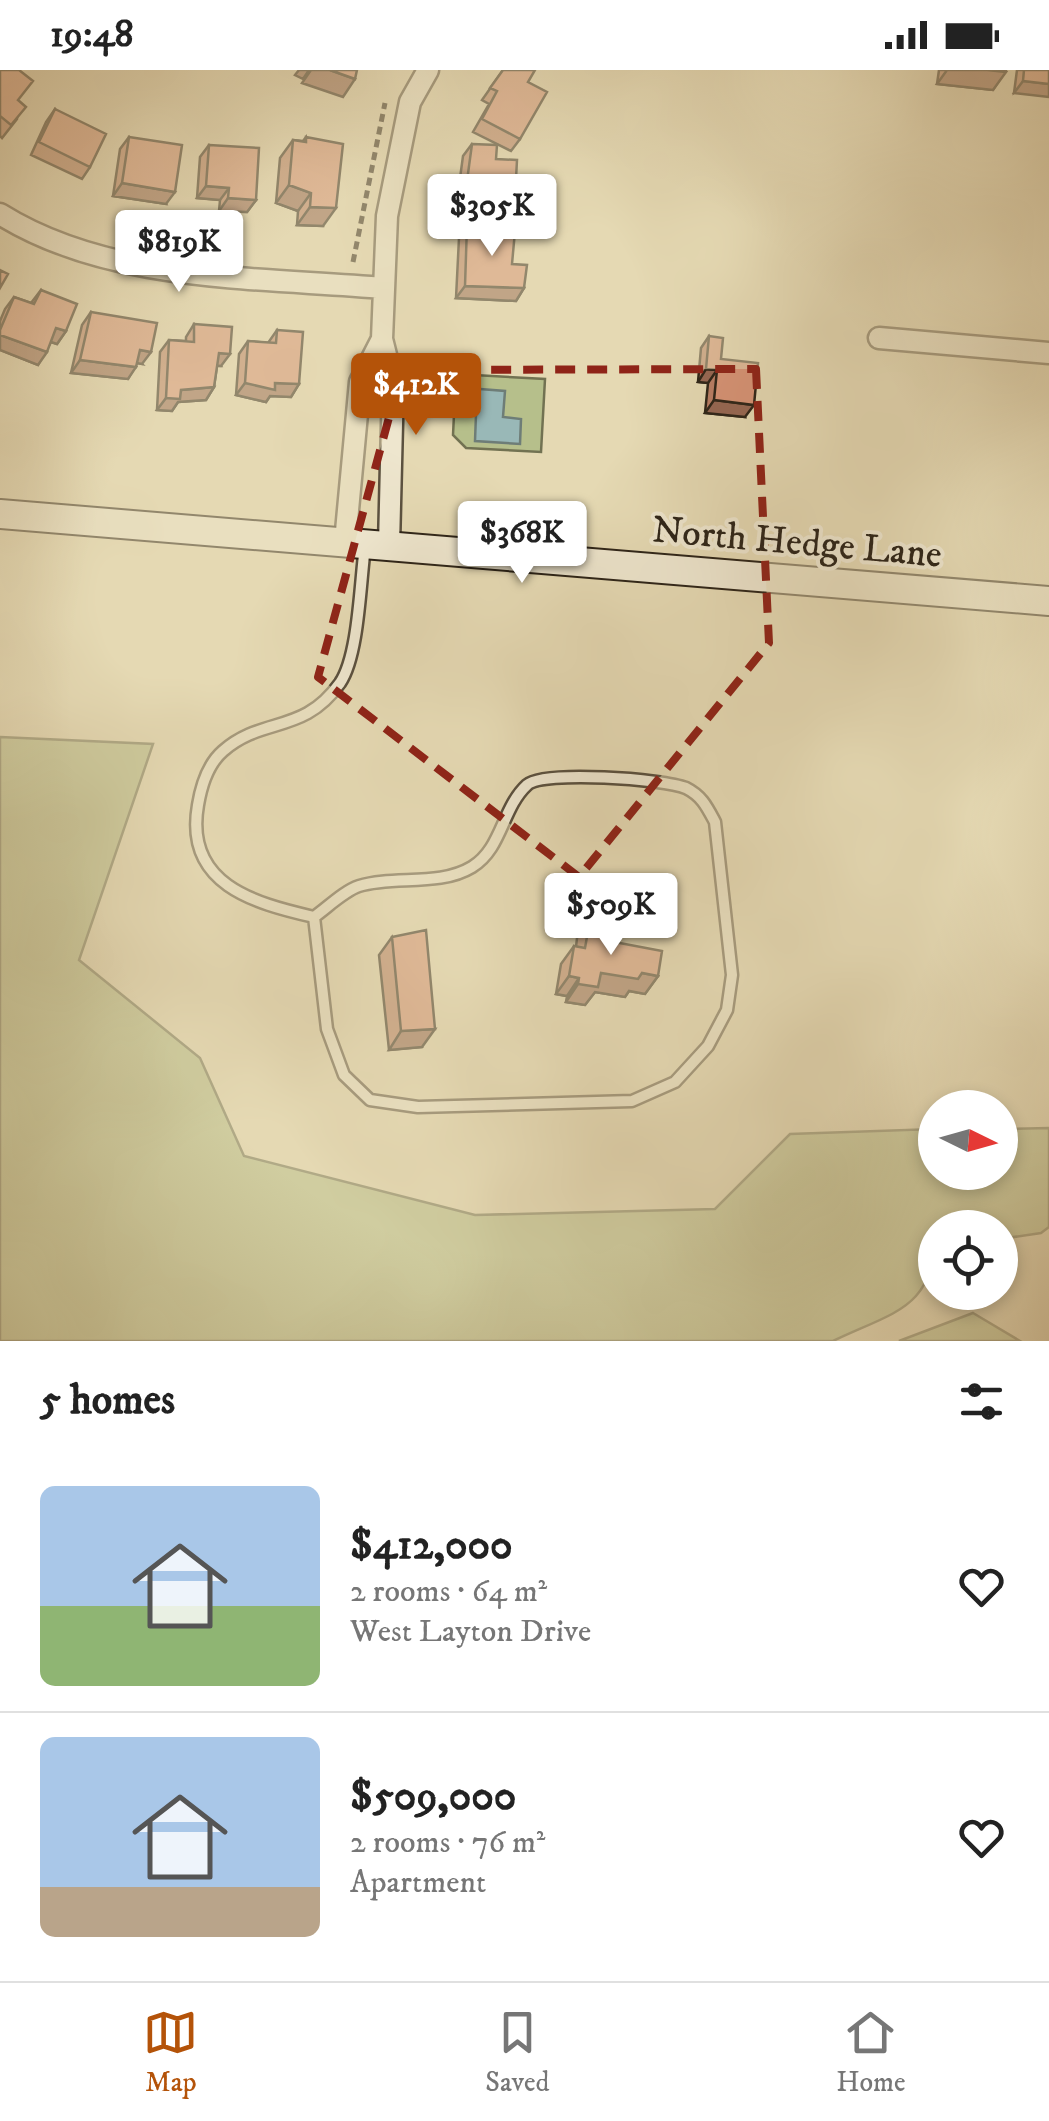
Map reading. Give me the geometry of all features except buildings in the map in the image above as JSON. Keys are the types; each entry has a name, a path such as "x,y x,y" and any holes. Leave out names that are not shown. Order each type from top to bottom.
{"street":[{"path":"366,543 394,383 382,339 387,216 410,102 428,70"},
{"path":"0,214 86,254 190,272 384,288"},
{"path":"879,338 1049,352"},
{"path":"366,543 360,382 382,339"},
{"name":"North Hedge Lane","path":"0,514 1049,602"}],"lane":[{"path":"314,917 327,1029 344,1075 370,1100 418,1107 632,1100 675,1082 708,1046 727,1010 732,974 714,822 704,801 683,787 552,774 529,782 513,802 488,854 470,869 436,878 357,886 314,917 266,906 233,892 206,864 194,826 201,785 222,752 252,734 287,726 320,708 344,678 366,543"}],"highlighted area":[{"path":"756,369 769,643 579,877 318,677 402,370"}],"green space":[{"path":"456,374 545,379 541,452 466,448 453,435"},
{"path":"0,737 153,744 79,960 200,1058 244,1156 475,1215 715,1209 790,1134 918,1130 918,1190 1018,1190 1018,1129 1049,1128 1049,1227 1041,1233 1018,1236 1018,1210 918,1210 918,1293 894,1313 833,1341 0,1341"},
{"path":"973,1313 1020,1341 899,1341"}],"water":[{"path":"467,388 505,391 503,417 521,419 520,444 475,441 476,414 465,412"}]}
